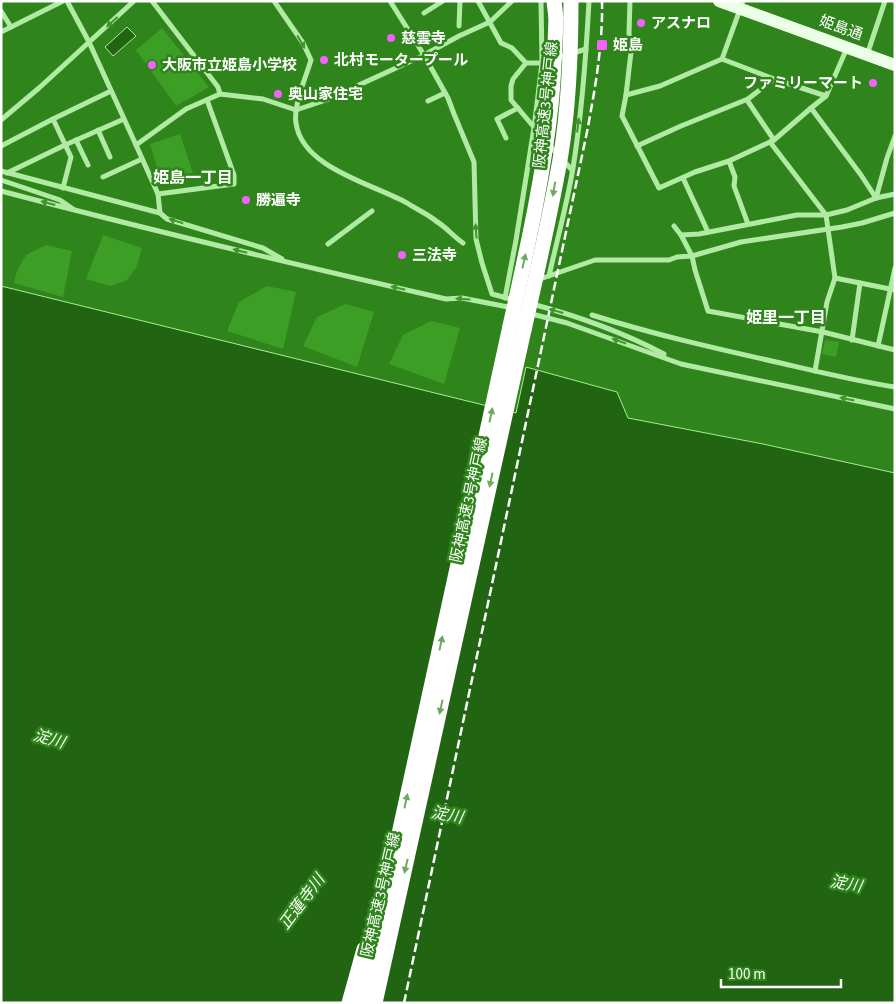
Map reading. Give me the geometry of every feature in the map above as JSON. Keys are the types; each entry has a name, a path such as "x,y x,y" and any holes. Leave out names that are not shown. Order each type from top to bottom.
{"highway":[{"name":"阪神高速3号神戸線","path":"362,1003 537,196 551,104 556,18 554,1"},
{"name":"阪神高速3号神戸線","path":"376,1003 552,202 561,153 566,108 570,63 571,1"},
{"path":"561,153 570,108 578,1"},
{"path":"349,1003 380,890 395,849"}],"main road":[{"name":"姫島通","path":"720,1 742,5 847,48 895,65"}],"street":[{"path":"1,32 62,1"},
{"path":"67,1 89,42 158,194 160,213"},
{"path":"1,120 40,88 134,1"},
{"path":"152,1 218,87 220,94"},
{"path":"274,1 303,43 310,60 296,110 296,124 301,139 310,151 323,162 361,183 403,201 436,220 463,243"},
{"path":"390,1 445,93 474,162 476,239 492,294 567,314 610,328 643,343 681,364"},
{"path":"424,13 443,1"},
{"path":"459,26 460,1"},
{"path":"478,1 501,44 512,48 526,63 542,63 586,48"},
{"path":"136,145 186,109 220,94 263,100 296,110 326,100 490,22 512,1"},
{"path":"505,298 534,128 542,63 541,1"},
{"path":"549,276 572,170 585,72 589,1"},
{"path":"630,1 629,34 631,52 622,116 659,188 729,161 772,141 826,96 847,48"},
{"path":"866,55 885,1"},
{"path":"722,59 742,5"},
{"path":"1,11 11,27"},
{"path":"626,95 660,86 722,59 826,96"},
{"path":"526,63 513,79 511,100 572,170"},
{"path":"638,146 681,126 746,100 774,79"},
{"path":"1,146 112,91"},
{"path":"428,101 445,93"},
{"path":"158,194 234,184 234,175 207,100"},
{"path":"746,100 772,141 826,216 835,278 827,302 815,370"},
{"path":"506,138 497,119 518,108"},
{"path":"811,108 876,198"},
{"path":"53,119 71,157 63,188"},
{"path":"4,172 124,119"},
{"path":"98,130 110,157"},
{"path":"876,198 895,136"},
{"path":"76,140 88,165"},
{"path":"103,177 142,159"},
{"path":"729,161 735,177 734,186 748,224"},
{"path":"4,172 160,213 167,219 263,248 286,262"},
{"path":"684,178 708,232"},
{"path":"1,180 60,200 75,210"},
{"path":"1,191 286,262 446,299 462,298 566,322 681,364 895,409"},
{"path":"681,235 708,232 796,215 826,216 876,198 895,194"},
{"path":"328,244 372,211"},
{"path":"530,282 595,260 669,260 677,256 692,256 741,242 828,230 862,223 895,213"},
{"path":"674,226 692,256 694,270 708,311 823,332 895,350"},
{"path":"878,346 893,289 895,268"},
{"path":"835,278 893,289"},
{"path":"852,340 860,283"},
{"path":"505,298 521,286"},
{"path":"592,315 638,330 895,387"}],"shaded area":[{"path":"162,28 209,87 176,106 136,50"},
{"path":"180,134 193,173 162,183 150,144"},
{"path":"103,235 142,248 136,268 127,280 110,286 86,279"},
{"path":"46,245 72,251 63,297 14,283 17,271 26,255"},
{"path":"267,286 296,292 283,349 227,331 239,302"},
{"path":"346,304 374,312 357,367 303,346 317,317"},
{"path":"431,321 460,328 444,384 389,364 403,335"},
{"path":"825,340 839,342 836,357 822,354"}],"water":[{"path":"127,27 136,36 113,56 105,47"},
{"path":"1,286 516,413 526,367 617,392 628,418 763,444 895,473 895,1003 1,1003"}],"railway":[{"path":"404,1003 587,132 600,50 602,1"}],"place":[{"name":"アスナロ","path":"641,23"},
{"name":"慈雲寺","path":"391,38"},
{"name":"姫島","path":"602,45"},
{"name":"北村モータープール","path":"324,60"},
{"name":"大阪市立姫島小学校","path":"152,65"},
{"name":"ファミリーマート","path":"873,83"},
{"name":"奥山家住宅","path":"278,94"},
{"name":"勝遍寺","path":"246,200"},
{"name":"三法寺","path":"402,255"}],"district":[{"name":"姫島一丁目","path":"193,178"},
{"name":"姫里一丁目","path":"786,318"}],"water label":[{"name":"淀川","path":"49,739"},
{"name":"淀川","path":"447,815"},
{"name":"淀川","path":"846,884"},
{"name":"正蓮寺川","path":"302,902"}]}
